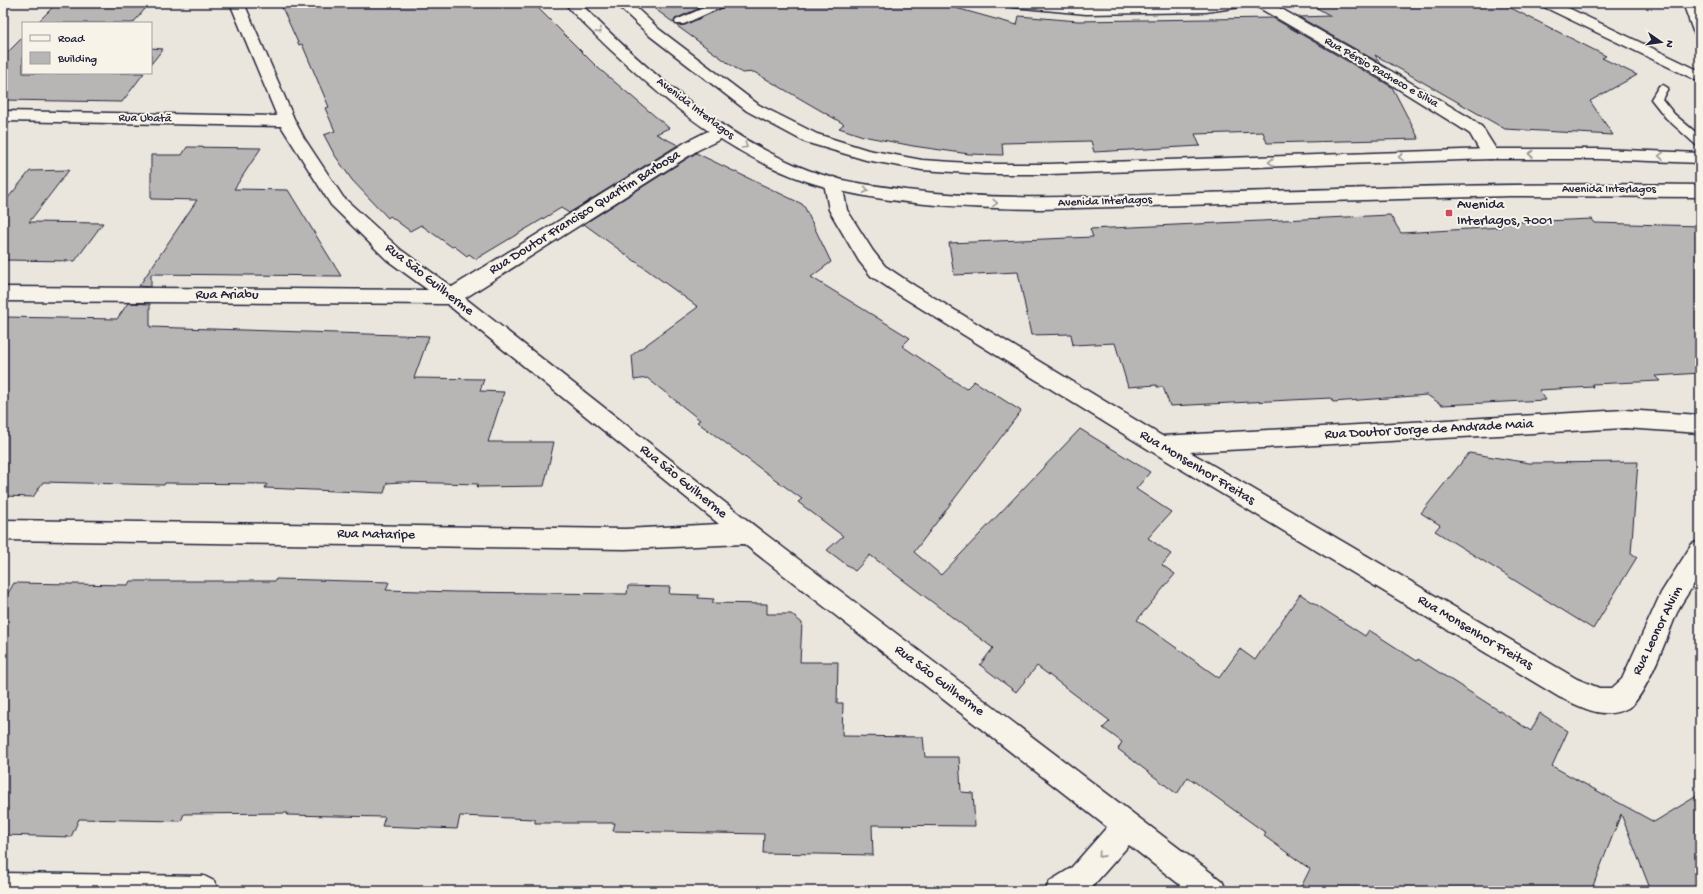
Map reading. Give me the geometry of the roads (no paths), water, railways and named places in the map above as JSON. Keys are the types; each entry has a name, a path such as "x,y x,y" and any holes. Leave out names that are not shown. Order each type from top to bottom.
{"street":[{"name":"Rua São Guilherme","path":"237,3 287,121 296,138 337,201 394,255 451,297 748,534 1212,891"},
{"name":"Avenida Interlagos","path":"572,3 609,41 674,96 721,132 762,156 803,174 845,187 908,196 993,204 1086,203 1614,188 1700,191"},
{"path":"622,3 654,33 753,108 811,138 866,155 922,165 984,169 1049,169 1490,154 1599,154 1700,158"},
{"path":"1013,3 1086,10 1206,8 1249,3"},
{"name":"Rua Pérsio Pacheco e Silva","path":"1260,3 1390,77 1464,122 1476,131 1490,154"},
{"path":"1547,3 1700,77"},
{"path":"1690,3 1700,31"},
{"name":"Rua Ubatã","path":"3,116 287,121"},
{"name":"Rua Doutor Francisco Quartim Barbosa","path":"451,297 692,146 721,132"},
{"name":"Rua Monsenhor Freitas","path":"833,183 838,210 866,256 878,271 908,291 1159,445 1568,688 1592,699 1609,702"},
{"name":"Rua Ariabu","path":"3,294 451,297"},
{"name":"Rua Doutor Jorge de Andrade Maia","path":"1159,445 1625,419 1700,424"},
{"name":"Rua Mataripe","path":"3,530 625,539 748,534"},
{"name":"Rua Leonor Alvim","path":"1609,702 1620,699 1631,688 1670,601 1700,551"},
{"path":"1060,891 1081,878 1127,826"},
{"path":"3,888 204,891"}],"lane":[{"path":"680,22 723,3"},
{"path":"1663,88 1656,99 1670,116 1700,142"}],"place":[{"name":"Avenida Interlagos, 7001","path":"1449,213"}]}
